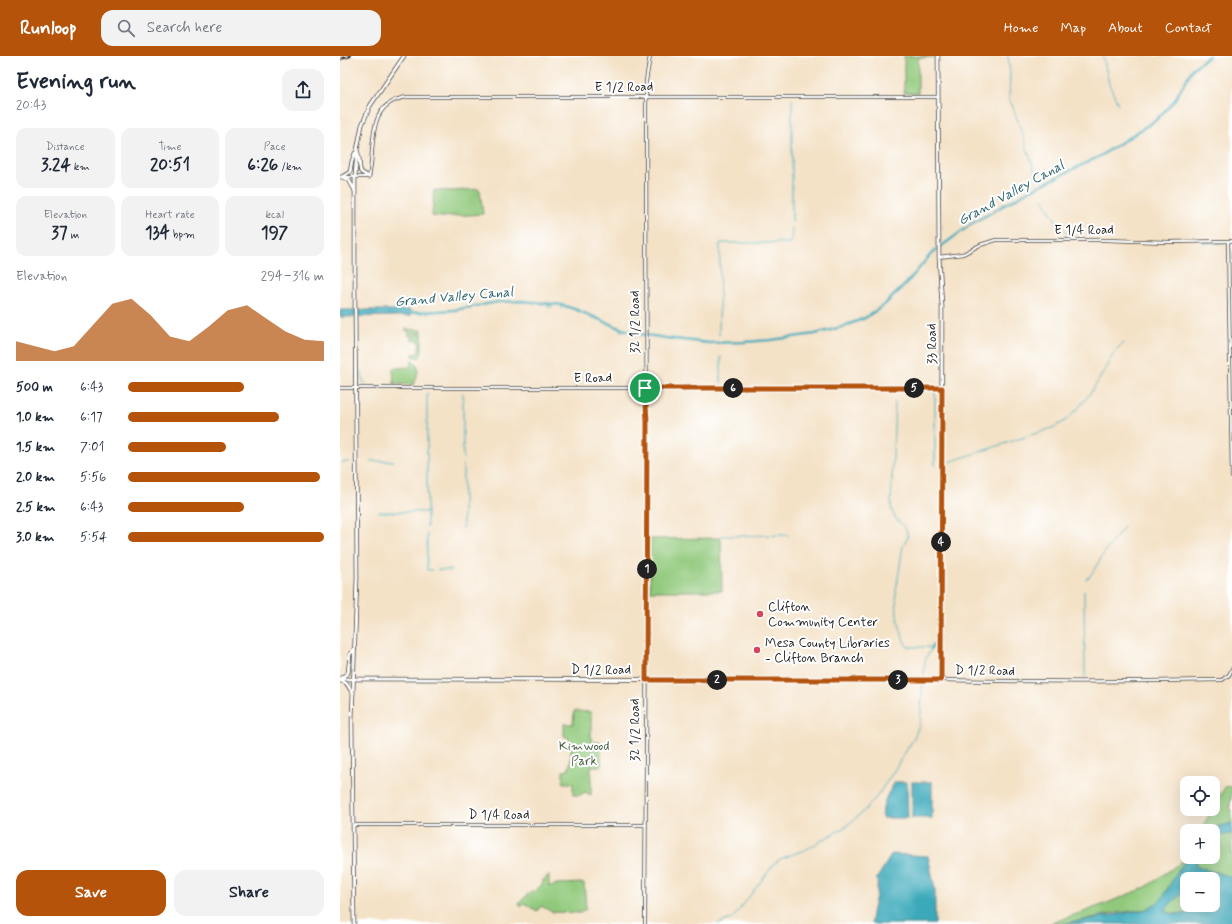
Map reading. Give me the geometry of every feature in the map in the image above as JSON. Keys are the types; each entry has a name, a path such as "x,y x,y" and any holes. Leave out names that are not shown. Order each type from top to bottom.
{"main road":[{"path":"341,177 350,172 362,125 370,106 404,56"},
{"name":"33 Road","path":"938,56 939,257 942,306 941,680"},
{"path":"354,924 353,679 357,578 355,317 356,150"},
{"path":"356,150 360,156 359,167 361,172 369,177"},
{"path":"341,177 349,180 355,190"},
{"path":"353,693 349,689 347,683 340,679 348,673 350,654 355,648"},
{"name":"D 1/2 Road","path":"340,679 941,680"}],"street":[{"name":"32 1/2 Road","path":"645,924 647,422 645,388 646,81 650,56"},
{"name":"E 1/2 Road","path":"369,177 372,165 372,136 375,126 386,105 398,98 413,96 938,97"},
{"path":"341,177 369,177"},
{"name":"E 1/4 Road","path":"939,257 963,254 980,245 996,240 1106,240 1168,242 1230,241"},
{"path":"1230,241 1232,477"},
{"name":"E Road","path":"340,388 942,388"},
{"name":"D 1/2 Road","path":"941,680 1161,682 1222,680 1229,675 1232,669"},
{"name":"D 1/4 Road","path":"353,825 645,825"}],"green space":[{"path":"904,56 935,56 918,58 918,93 904,93"},
{"path":"479,189 483,214 442,217 432,216 434,190 453,191"},
{"path":"405,329 422,330 422,353 419,358 413,356 413,354 419,353 419,345 421,345 418,340 412,341 412,336 419,333 411,333 411,336 409,336 408,331"},
{"path":"412,360 418,368 417,377 413,385 394,384 393,368 410,367"},
{"path":"721,538 722,591 650,591 650,539"},
{"name":"Kimwood Park","path":"574,711 591,712 591,742 601,742 601,766 591,766 591,795 585,792 580,795 573,795 573,783 563,783 563,771 568,770 571,755 570,743 568,738 564,736 564,724 573,724"},
{"path":"1232,786 1229,809 1232,811 1232,888 1220,882 1220,872 1180,872 1180,912 1199,912 1198,913 1168,913 1161,900 1147,909 1115,913 1068,923 1049,924 1146,887 1180,863 1180,864 1220,864 1220,824 1204,824 1209,816 1220,816 1220,796 1225,787"},
{"path":"549,875 549,886 556,884 584,883 586,909 580,913 552,912 541,906 537,911 524,903 521,907 519,903 532,890 534,892 544,882 542,881"}],"water":[{"path":"340,310 410,310 411,316 340,317"},
{"path":"895,782 907,782 908,818 882,818 883,807 889,791"},
{"path":"912,782 932,782 932,818 912,818"},
{"path":"1232,823 1232,834 1220,836 1220,826"},
{"path":"892,854 928,856 935,889 935,924 871,924 877,890 877,878"},
{"path":"1183,864 1196,864 1195,866 1215,872 1180,872 1180,896 1166,909 1168,913 1186,914 1193,912 1220,912 1220,873 1232,877 1232,924 1062,924 1147,909 1161,900"}],"waterway":[{"path":"1008,56 1010,73 1009,99 1036,175"},
{"path":"1103,56 1109,84 1118,104"},
{"name":"Grand Valley Canal","path":"409,313 454,310 498,302 522,301 562,305 622,329 640,334 709,343 771,340 815,334 842,327 865,318 884,305 905,285 932,253 973,223 1025,193 1100,156 1156,120 1174,101 1193,68 1209,56"},
{"path":"792,100 792,222"},
{"path":"1043,199 1058,224 1072,239"},
{"path":"719,335 720,243 791,243 792,228"},
{"path":"1203,243 1224,243"},
{"name":"Grand Valley Canal","path":"561,309 562,305"},
{"path":"1031,435 1057,426 1071,416 1097,383 1113,354 1124,343"},
{"path":"721,357 721,382"},
{"path":"362,371 363,382 366,383"},
{"path":"427,393 427,527"},
{"path":"463,393 463,458"},
{"path":"935,393 935,467"},
{"path":"895,402 891,508 895,518 904,526 908,537 903,546 896,591 897,616 906,645 909,647 929,647 931,649 925,660 924,674"},
{"path":"949,462 1028,436"},
{"path":"371,461 394,461"},
{"path":"340,462 350,462"},
{"path":"463,464 463,528"},
{"path":"379,512 426,512"},
{"path":"1086,579 1091,575 1106,550 1124,527"},
{"path":"427,534 427,570 432,570"},
{"path":"722,536 788,535"},
{"path":"438,570 451,570"},
{"path":"1084,590 1085,677"},
{"path":"934,644 939,638"},
{"path":"931,649 934,644"},
{"path":"718,924 733,918 775,863 780,859 807,849 845,827 863,812 877,796 914,738 920,723 923,682"}],"railway":[{"path":"340,59 350,56"}],"place":[{"name":"Clifton Community Center","path":"760,614"},
{"name":"Mesa County Libraries - Clifton Branch","path":"757,650"}],"route":[{"path":"645,388 942,388 941,680 646,680 647,422 645,388"}]}
